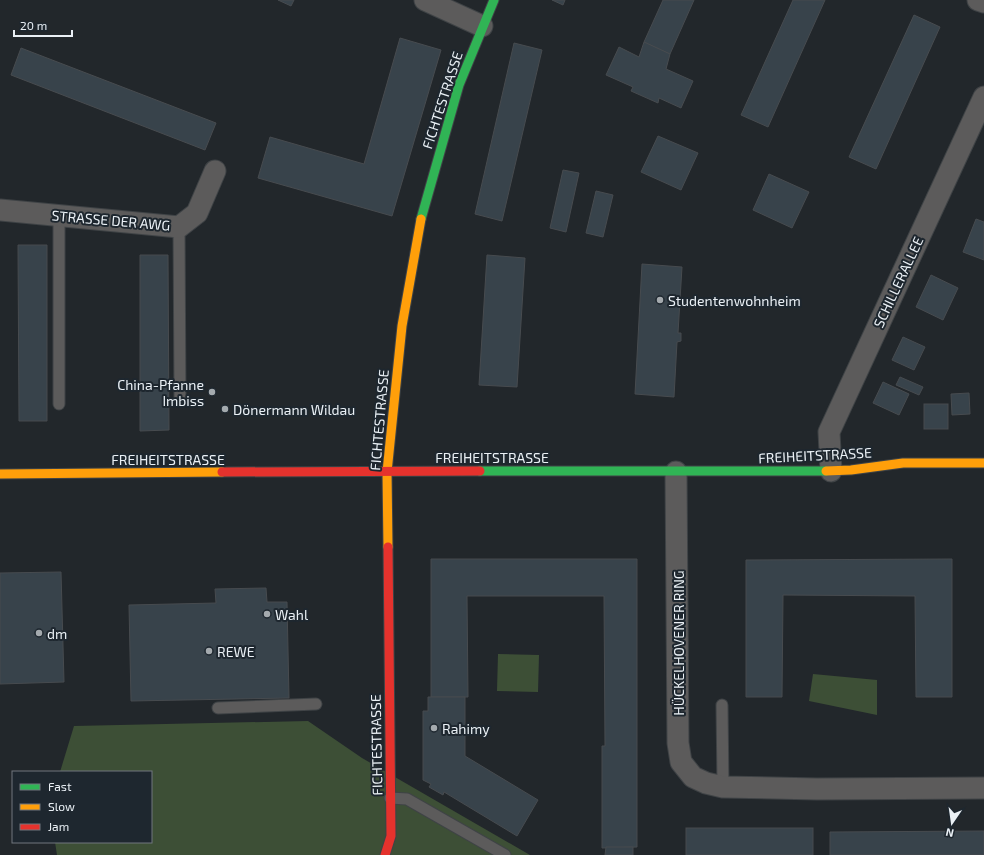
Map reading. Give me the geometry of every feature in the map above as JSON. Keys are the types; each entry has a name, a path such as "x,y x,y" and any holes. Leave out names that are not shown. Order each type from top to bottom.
{"street":[{"path":"425,0 482,26"},
{"name":"FICHTESTRASSE","path":"385,855 391,836 387,472 402,326 419,227 459,85 494,0"},
{"path":"978,0 984,2"},
{"name":"SCHILLERALLEE","path":"831,471 829,432 984,98"},
{"name":"STRASSE DER AWG","path":"0,210 179,227 197,213 215,171"},
{"name":"FREIHEITSTRASSE","path":"0,474 831,471 903,463 984,463"},
{"name":"HÜCKELHOVENER RING","path":"676,472 678,743 681,762 693,777 706,784 723,787 817,790 984,788"}],"lane":[{"path":"59,216 59,404"},
{"path":"179,227 180,398"},
{"path":"218,708 316,704"},
{"path":"722,705 723,787"},
{"path":"390,798 407,800 505,855"}],"green space":[{"path":"498,654 539,655 538,692 497,691"},
{"path":"813,674 877,680 877,715 809,701"},
{"path":"308,721 362,758 530,855 57,855 55,843 152,843 152,771 60,771 74,726"}],"building":[{"path":"278,0 294,0 291,6"},
{"path":"552,0 565,0 563,5"},
{"path":"663,0 694,0 670,54 644,42"},
{"path":"793,0 825,0 768,127 741,115"},
{"path":"914,15 940,27 876,169 849,157"},
{"path":"400,38 441,50 392,216 258,178 270,137 364,164"},
{"path":"644,42 670,54 666,69 693,81 681,108 659,98 658,103 631,91 633,87 606,75 619,47 639,57"},
{"path":"514,43 542,50 502,221 475,214"},
{"path":"21,48 216,123 205,150 11,75"},
{"path":"658,136 698,153 681,190 641,172"},
{"path":"563,170 579,173 566,232 550,228"},
{"path":"769,174 809,192 792,228 753,210"},
{"path":"596,191 613,195 603,237 586,233"},
{"path":"976,219 984,222 984,260 963,252"},
{"path":"18,245 47,245 47,421 19,421"},
{"path":"140,255 168,255 169,430 140,431"},
{"path":"487,255 525,258 517,387 479,385"},
{"name":"Studentenwohnheim","path":"642,264 682,267 678,333 681,333 681,341 677,342 674,397 635,394"},
{"path":"931,275 958,288 943,320 916,307"},
{"path":"903,337 925,347 914,370 892,360"},
{"path":"900,377 923,387 919,395 896,385"},
{"path":"883,382 909,394 899,415 873,403"},
{"path":"969,393 970,414 952,415 951,394"},
{"path":"924,404 948,404 948,429 924,429"},
{"path":"431,559 637,559 637,847 602,848 602,746 605,746 604,596 467,596 468,697 431,697"},
{"path":"952,559 952,697 916,697 915,596 783,595 782,697 746,697 746,560"},
{"path":"61,572 64,682 0,684 0,573"},
{"name":"REWE","path":"266,588 267,602 287,602 289,698 131,701 129,605 216,603 215,589"},
{"path":"428,697 465,697 465,756 538,800 517,836 444,792 443,795 429,787 431,784 423,780 423,711 428,711"},
{"path":"686,828 813,828 813,855 686,855"},
{"path":"984,831 984,855 830,855 830,832"},
{"path":"606,847 633,847 633,855 605,855"}],"traffic: fast":[{"path":"421,219 459,85 494,0"},
{"path":"480,471 826,471"}],"traffic: slow":[{"path":"388,547 387,472 402,326 421,219"},
{"path":"826,471 851,470 903,463 984,463"},
{"path":"0,474 222,472"}],"traffic: jam":[{"path":"222,472 480,471"},
{"path":"385,855 391,836 388,547"}],"place":[{"name":"Studentenwohnheim","path":"660,300"},
{"name":"China-Pfanne Imbiss","path":"212,392"},
{"name":"Dönermann Wildau","path":"225,409"},
{"name":"Wahl","path":"267,614"},
{"name":"dm","path":"39,633"},
{"name":"REWE","path":"209,651"},
{"name":"Rahimy","path":"434,728"}]}
